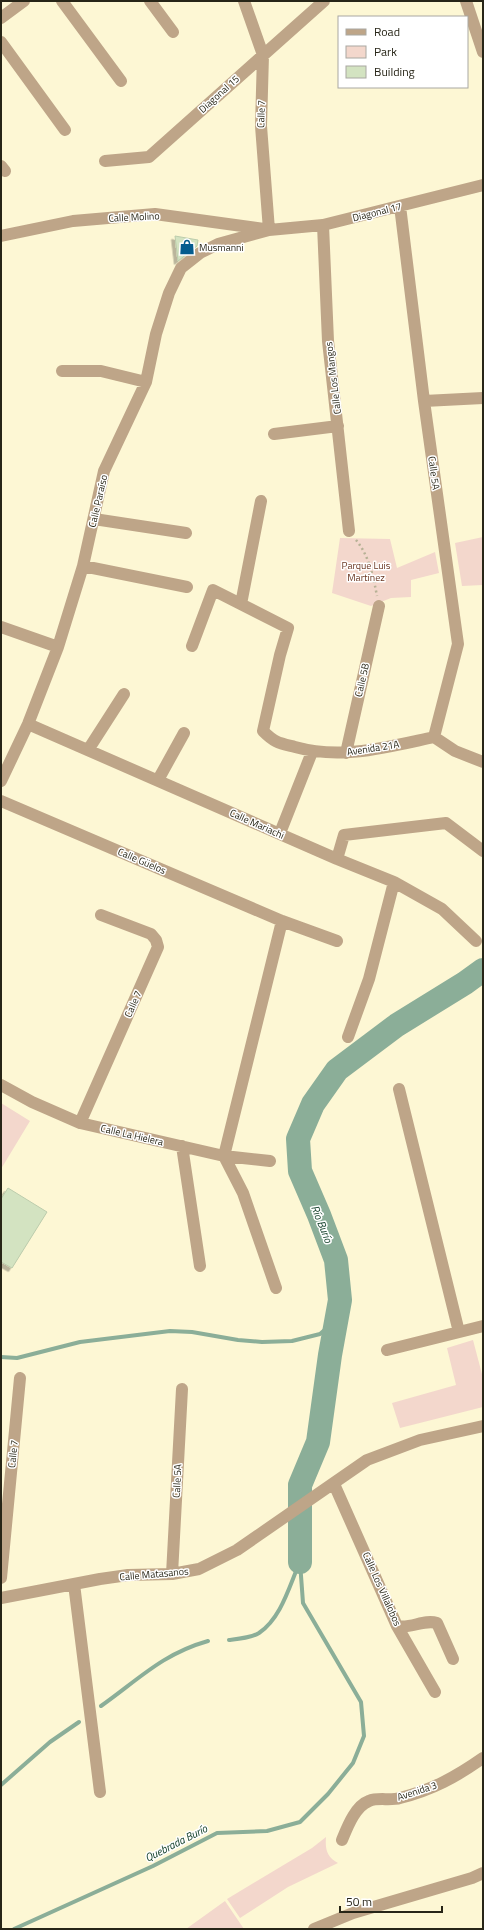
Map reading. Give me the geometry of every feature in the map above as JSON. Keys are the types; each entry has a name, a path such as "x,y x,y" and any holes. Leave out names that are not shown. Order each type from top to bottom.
{"street":[{"path":"1,18 24,1"},
{"path":"62,1 122,81"},
{"path":"150,1 173,32"},
{"name":"Calle 7","path":"244,1 263,55 261,126 269,230"},
{"name":"Diagonal 15","path":"104,161 149,157 324,1"},
{"path":"466,1 483,52"},
{"path":"1,42 65,130"},
{"name":"Diagonal 17","path":"269,230 323,225 483,185"},
{"name":"Calle 5A","path":"400,206 424,401 458,644 434,737"},
{"name":"Calle Molino","path":"1,236 73,221 155,214 269,230"},
{"name":"Calle Los Mangos","path":"323,225 328,341 349,531"},
{"name":"Calle Paraíso","path":"1,781 28,724 58,647 83,566 104,471 146,382 158,327 169,293 181,268 200,253 218,244 269,230"},
{"path":"62,371 101,371 146,382"},
{"path":"424,401 483,398"},
{"path":"274,434 338,426"},
{"path":"192,646 213,590 241,604 261,501"},
{"path":"94,519 186,533"},
{"path":"83,566 187,587"},
{"name":"Avenida 21A","path":"241,604 288,628 280,655 263,731 273,742 312,752 346,753 364,752 434,737"},
{"name":"Calle 5B","path":"346,753 379,606"},
{"path":"1,627 58,647"},
{"path":"88,750 124,694"},
{"name":"Calle Mariachi","path":"28,724 337,859 394,882 442,909 476,941"},
{"path":"158,780 184,733"},
{"path":"434,737 455,751 483,762"},
{"path":"280,833 312,752"},
{"name":"Calle Güelos","path":"1,801 282,921 337,941"},
{"path":"337,859 344,834 446,823 483,851"},
{"path":"348,1037 369,979 394,882"},
{"name":"Calle 7","path":"80,1123 158,947 156,940 151,934 101,915"},
{"path":"276,1288 243,1193 224,1156 282,921"},
{"name":"Calle La Hielera","path":"1,1085 32,1102 80,1123 224,1156 270,1161"},
{"path":"399,1089 459,1332"},
{"path":"182,1146 200,1266"},
{"path":"387,1350 483,1326"},
{"name":"Calle 7","path":"1,1578 20,1378"},
{"name":"Calle 5A","path":"172,1574 182,1389"},
{"path":"334,1484 367,1460 420,1440 483,1426"},
{"name":"Calle Matasanos","path":"1,1598 74,1584 128,1576 172,1574 199,1569 238,1550 334,1484"},
{"name":"Calle Los Villalobos","path":"334,1484 397,1626 435,1692"},
{"path":"74,1584 100,1792"},
{"path":"397,1626 403,1627 432,1621 436,1623 453,1659"},
{"name":"Avenida 3","path":"342,1840 352,1816 369,1801 398,1799 418,1793 456,1777 483,1758"},
{"path":"314,1929 353,1913 472,1878 483,1873"}],"path":[{"path":"349,531 364,550 373,574 379,606"}],"green space":[{"path":"483,537 483,585 462,586 455,543"},
{"name":"Parque Luis Martínez","path":"340,538 390,539 397,568 435,552 439,573 411,580 411,597 391,598 371,606 332,593"},
{"path":"1,1103 30,1121 1,1169"},
{"path":"473,1340 483,1378 483,1407 400,1428 392,1403 456,1385 447,1348"},
{"path":"326,1837 326,1846 329,1856 338,1863 288,1887 240,1918 227,1899 312,1848"},
{"path":"225,1901 244,1929 186,1929"}],"building":[{"name":"Musmanni","path":"175,236 198,240 197,246 178,261"},
{"path":"8,1188 47,1212 12,1268 1,1262 1,1199"}],"waterway":[{"name":"Río Burío","path":"300,1562 300,1485 318,1442 330,1355 340,1300 336,1260 300,1171 298,1139 313,1104 337,1070 397,1025 465,983 483,970"},
{"path":"1,1357 17,1358 80,1342 170,1331 192,1332 238,1340 262,1342 292,1341 320,1334 336,1320"},
{"name":"Quebrada Burío","path":"14,1929 153,1866 217,1833 267,1831 300,1822 328,1794 353,1763 364,1736 361,1702 303,1603 300,1562"},
{"path":"229,1640 252,1636 267,1627 284,1602 299,1564"},
{"path":"101,1706 164,1660 192,1646 208,1641"},
{"path":"1,1785 50,1742 79,1722"}],"place":[{"name":"Musmanni","path":"187,247"}]}
